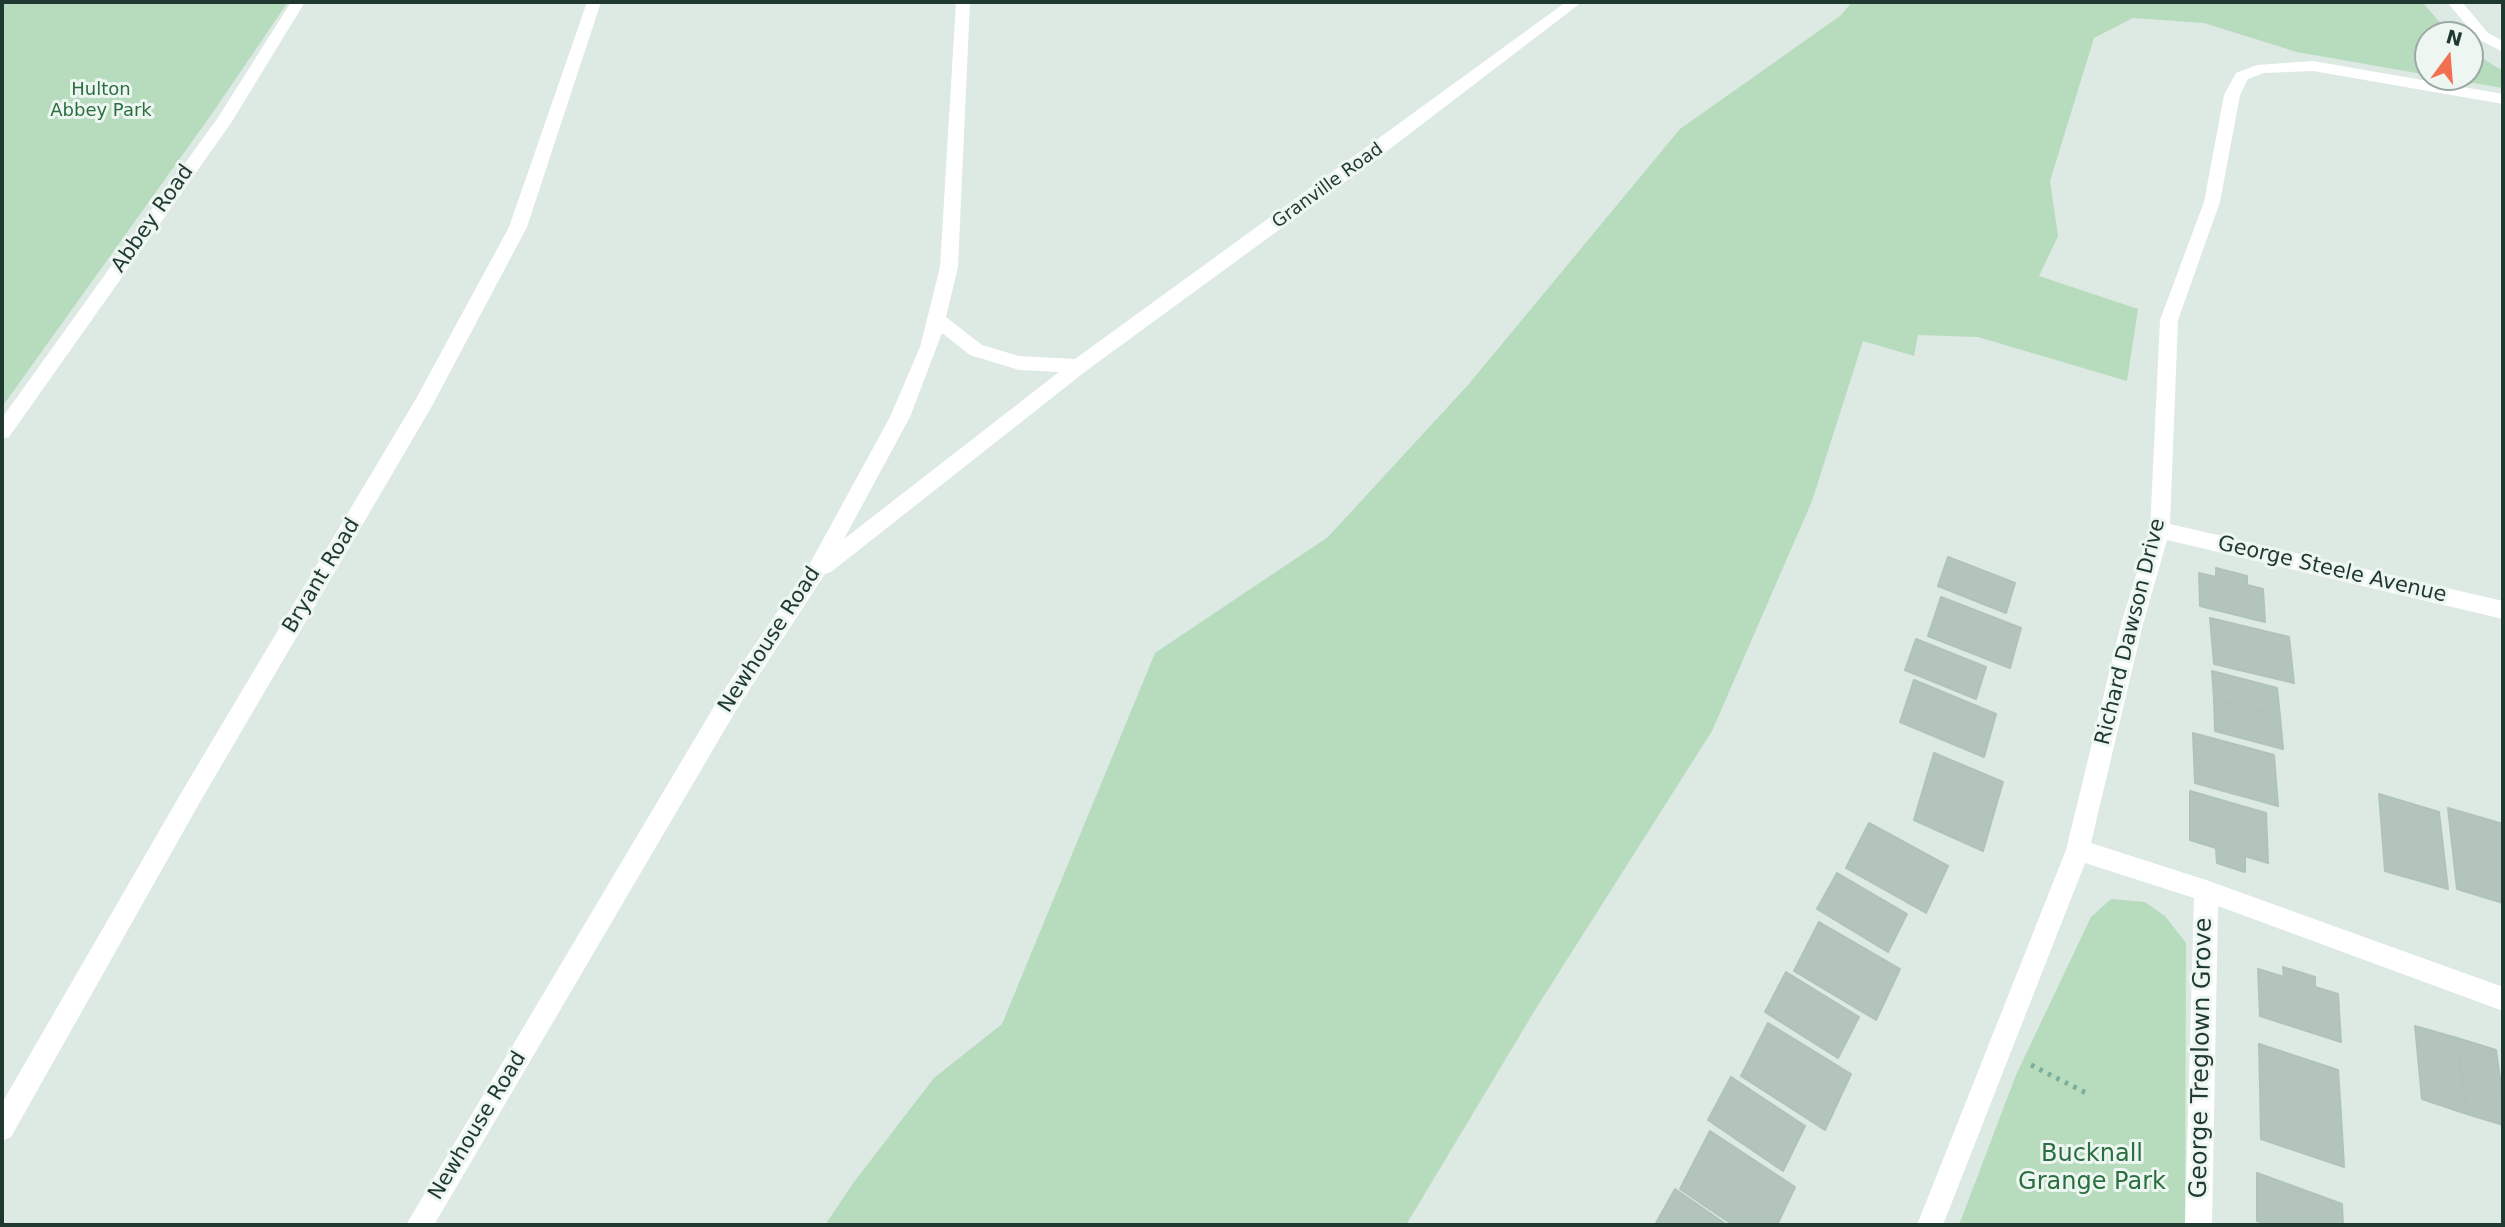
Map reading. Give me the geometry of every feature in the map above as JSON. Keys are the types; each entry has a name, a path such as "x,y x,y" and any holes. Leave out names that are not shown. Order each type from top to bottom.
{"street":[{"name":"Abbey Road","path":"2,432 225,119 298,2"},
{"name":"Bryant Road","path":"2,1128 192,795 425,401 518,227 594,2"},
{"name":"Newhouse Road","path":"419,1225 730,700 815,573 900,418 929,347 949,267 963,2"},
{"name":"Granville Road","path":"815,573 1079,366 1575,2"},
{"path":"2454,2 2483,36 2503,47"},
{"name":"Richard Dawson Drive","path":"1930,1225 2078,850 2132,624 2160,530 2169,320 2212,202 2232,95 2242,76 2262,68 2313,66 2503,99"},
{"path":"936,319 976,350 1019,363 1079,366"},
{"name":"George Steele Avenue","path":"2160,530 2503,610"},
{"name":"George Treglown Grove","path":"2078,850 2206,891 2503,999"},
{"name":"George Treglown Grove","path":"2198,1225 2206,891"}],"path":[{"path":"2000,1047 2088,1094"}],"green space":[{"name":"Hulton Abbey Park","path":"2,2 288,2 211,115 2,407"},
{"path":"1852,2 2422,2 2439,21 2414,21 2414,73 2297,52 2204,23 2133,18 2094,38 2050,181 2058,236 2039,276 2138,309 2127,381 1978,337 1918,335 1914,356 1863,341 1812,501 1712,731 1535,1010 1406,1225 825,1225 854,1182 934,1078 1002,1024 1155,653 1328,537 1468,385 1680,129 1840,16"},
{"path":"2484,59 2503,71 2503,88 2484,85"},
{"name":"Bucknall Grange Park","path":"2111,899 2145,902 2165,916 2186,943 2185,1225 1959,1225 2016,1075 2091,917"}],"building":[{"path":"1948,557 2015,583 2006,613 1938,586"},
{"path":"2216,568 2247,576 2247,585 2263,589 2265,622 2200,606 2199,573 2216,577"},
{"path":"1941,597 2021,628 2010,668 1928,636"},
{"path":"2210,618 2289,637 2294,683 2214,664"},
{"path":"1916,639 1986,667 1976,699 1905,670"},
{"path":"2212,671 2277,688 2280,716 2214,699"},
{"path":"1914,680 1996,714 1984,757 1900,722"},
{"path":"2214,699 2280,716 2283,749 2215,731"},
{"path":"2193,733 2274,755 2278,806 2195,783"},
{"path":"1934,753 2003,782 1993,816 1924,786"},
{"path":"1924,786 1993,816 1983,851 1914,820"},
{"path":"2190,791 2266,813 2268,863 2245,856 2245,872 2217,863 2216,848 2190,840"},
{"path":"2379,794 2439,812 2448,889 2385,871"},
{"path":"2448,808 2503,824 2503,903 2457,889"},
{"path":"1869,823 1948,866 1926,913 1846,868"},
{"path":"1837,873 1907,914 1888,952 1817,909"},
{"path":"1819,922 1900,969 1876,1020 1794,971"},
{"path":"2283,967 2315,977 2315,987 2338,994 2341,1042 2260,1016 2258,969 2284,977"},
{"path":"1786,972 1859,1017 1838,1058 1765,1012"},
{"path":"1768,1023 1851,1074 1825,1130 1741,1076"},
{"path":"2415,1026 2457,1038 2467,1114 2422,1099"},
{"path":"2457,1038 2496,1050 2503,1100 2503,1125 2467,1114"},
{"path":"2259,1044 2338,1070 2341,1114 2260,1087"},
{"path":"1731,1077 1805,1126 1783,1171 1708,1120"},
{"path":"2260,1087 2341,1114 2344,1167 2261,1139"},
{"path":"1710,1131 1795,1187 1777,1225 1733,1225 1680,1189"},
{"path":"2257,1173 2342,1204 2343,1225 2270,1225 2257,1221"},
{"path":"1675,1189 1727,1225 1655,1225"}]}
